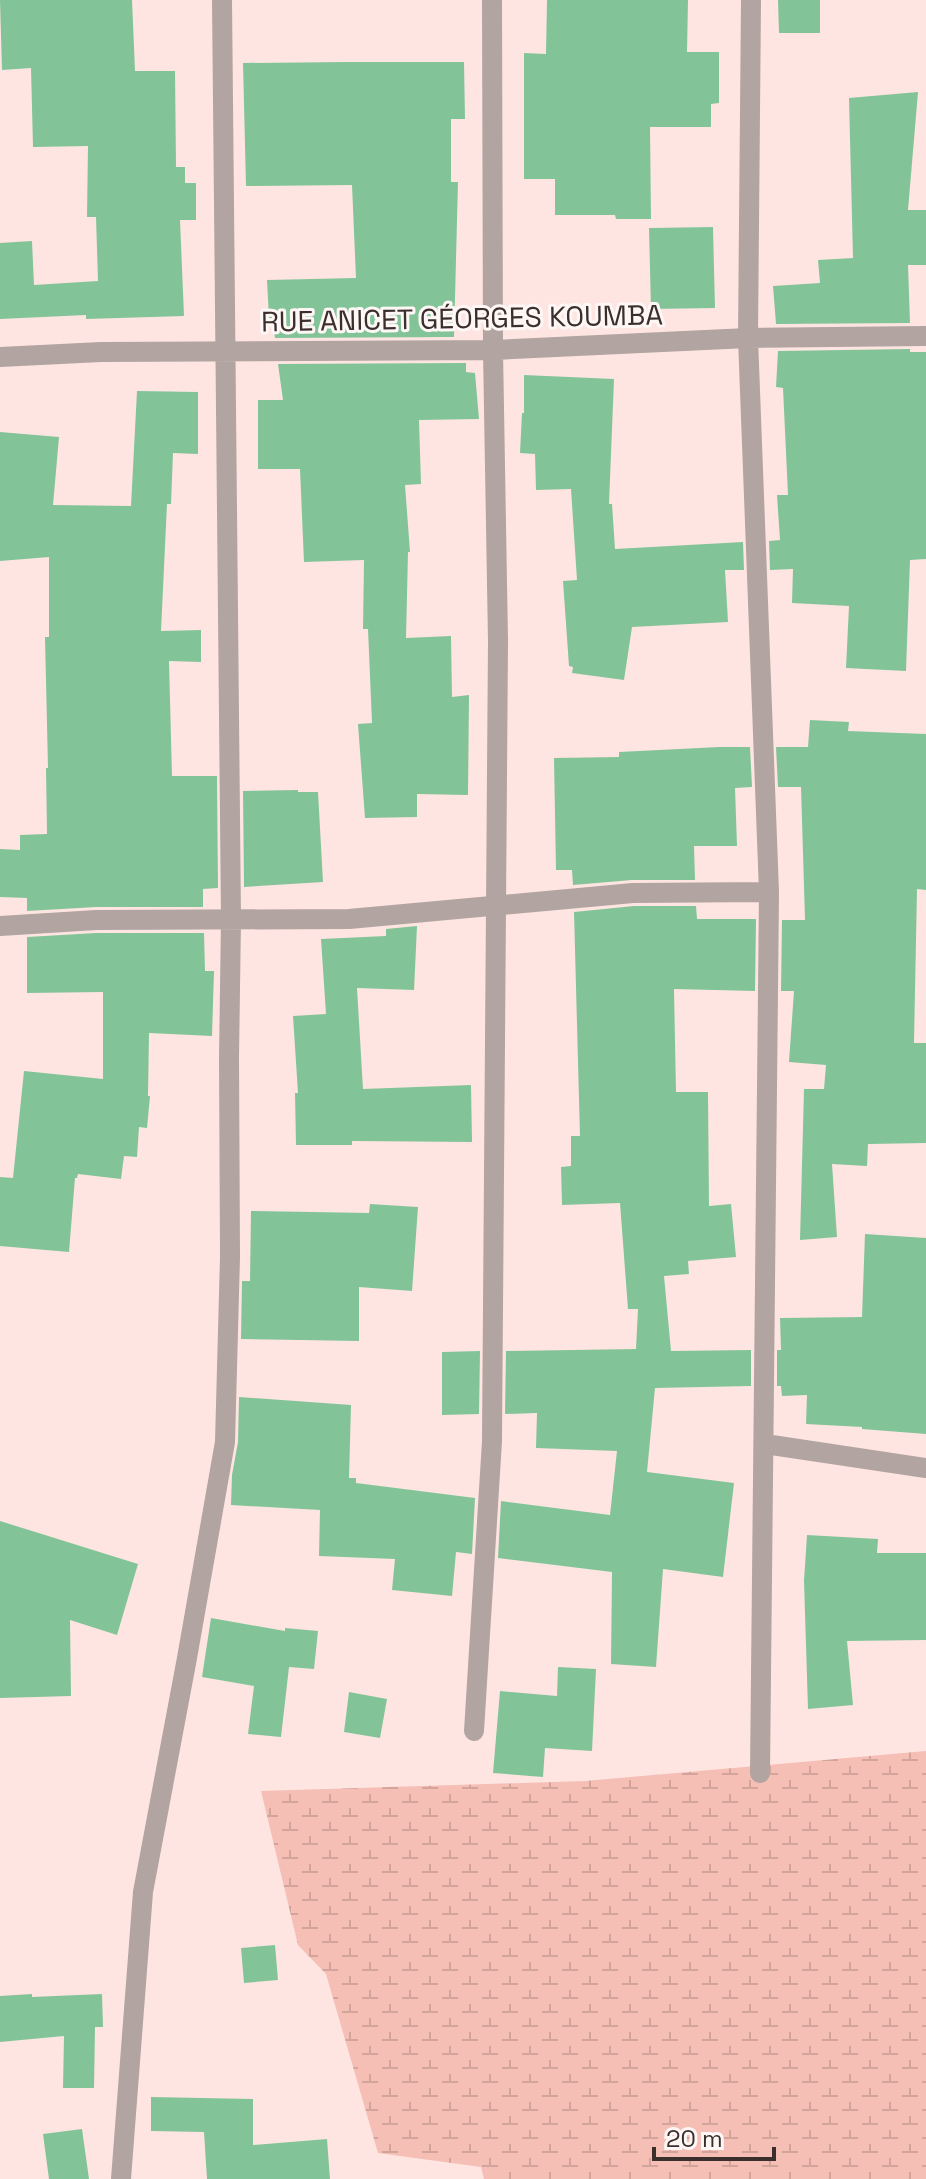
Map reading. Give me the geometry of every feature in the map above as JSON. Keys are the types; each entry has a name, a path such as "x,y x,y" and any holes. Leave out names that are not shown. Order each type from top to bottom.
{"street":[{"path":"121,2179 143,1892 225,1442 230,1257 231,919 222,0"},
{"path":"474,1731 492,1441 498,641 492,0"},
{"path":"751,0 748,338 769,892 760,1773"},
{"name":"RUE ANICET GÉORGES KOUMBA","path":"0,357 101,352 493,350 748,338 926,336"},
{"path":"0,926 96,920 349,919 633,893 769,892"},
{"path":"765,1444 926,1468"}],"green space":[{"path":"926,1751 926,2179 484,2179 481,2167 378,2153 326,1974 298,1945 261,1791 585,1781"}],"building":[{"path":"0,0 132,0 135,71 175,71 176,167 185,167 185,183 196,183 196,220 180,220 184,316 86,319 86,315 0,319 0,243 32,241 34,285 98,281 96,217 87,217 88,146 33,147 31,68 2,70"},
{"path":"547,0 688,0 687,52 719,52 719,103 711,104 711,127 650,127 651,219 616,219 615,215 555,215 555,179 524,179 524,53 546,54"},
{"path":"778,0 820,0 820,33 779,33"},
{"path":"464,62 465,119 451,119 451,182 458,182 454,337 275,338 272,318 269,318 267,280 356,278 352,185 246,186 243,63"},
{"path":"918,92 908,210 926,210 926,265 908,265 910,323 776,324 773,286 820,283 818,260 853,258 849,98"},
{"path":"713,227 715,308 651,309 649,228"},
{"path":"910,349 910,352 926,352 926,559 910,560 906,671 846,668 849,606 792,603 793,569 770,570 769,541 780,540 777,495 788,495 783,388 776,387 778,351"},
{"path":"466,363 466,372 475,373 479,419 419,420 421,484 405,485 410,552 406,638 451,636 452,697 469,695 468,795 417,794 417,817 365,818 358,724 372,723 368,629 363,629 364,560 304,562 300,469 258,469 258,400 283,400 278,364"},
{"path":"524,375 614,379 609,504 612,504 615,549 743,542 744,570 725,570 728,622 632,627 624,680 572,673 573,667 569,666 563,581 577,580 571,489 536,490 535,454 520,453"},
{"path":"137,391 198,392 198,454 173,453 171,504 167,504 161,631 201,630 201,662 169,661 172,776 217,776 218,888 203,889 203,907 96,907 27,911 27,898 0,897 0,849 20,850 20,835 47,834 45,637 49,637 49,557 0,561 0,432 59,437 53,505 131,506"},
{"path":"810,720 849,722 848,731 926,734 926,890 917,889 914,1043 926,1043 926,1143 868,1144 867,1166 832,1164 837,1237 800,1240 804,1089 824,1089 826,1065 789,1062 794,991 781,991 782,920 805,920 801,787 778,787 776,747 808,747"},
{"path":"750,747 752,787 735,788 737,846 694,846 695,880 632,880 573,885 572,870 556,870 554,758 619,757 619,752"},
{"path":"243,791 318,792 323,882 244,887"},
{"path":"634,906 696,906 697,919 756,919 755,991 674,989 676,1092 708,1092 709,1206 731,1204 736,1257 688,1261 689,1274 664,1276 671,1351 751,1350 751,1386 655,1388 647,1472 734,1483 723,1577 663,1569 656,1667 611,1664 612,1572 498,1558 501,1501 610,1515 617,1451 536,1448 537,1413 505,1414 506,1351 636,1349 638,1309 628,1309 620,1203 562,1205 561,1167 571,1166 571,1136 580,1136 574,912"},
{"path":"417,926 414,990 357,988 363,1089 471,1085 472,1142 352,1141 352,1145 296,1145 295,1093 298,1093 293,1016 326,1014 321,939 386,936 386,929"},
{"path":"96,933 204,933 205,971 214,971 212,1036 149,1033 147,1128 139,1127 137,1157 124,1156 121,1179 78,1174 75,1178 69,1252 0,1246 0,1177 13,1178 24,1071 103,1079 103,992 27,993 27,937"},
{"path":"370,1204 418,1207 412,1291 359,1287 359,1341 241,1339 242,1281 250,1281 251,1211 369,1213"},
{"path":"865,1234 926,1238 926,1434 806,1424 807,1395 782,1396 781,1386 777,1386 777,1350 781,1350 780,1318 862,1317"},
{"path":"480,1351 479,1414 442,1415 442,1352"},
{"path":"239,1397 351,1405 349,1478 356,1478 356,1483 475,1498 472,1554 456,1552 452,1596 392,1590 395,1559 319,1556 320,1510 231,1505"},
{"path":"0,1521 138,1564 117,1635 70,1620 71,1696 0,1698"},
{"path":"807,1535 878,1539 877,1553 926,1553 926,1640 847,1641 853,1705 808,1709 804,1581"},
{"path":"211,1618 285,1631 285,1628 318,1631 314,1669 289,1667 281,1737 248,1734 254,1686 202,1677"},
{"path":"558,1667 596,1669 592,1751 545,1748 543,1777 493,1773 500,1691 557,1696"},
{"path":"349,1692 387,1699 380,1738 344,1732"},
{"path":"275,1945 278,1980 244,1983 241,1948"},
{"path":"32,1994 32,1997 102,1994 103,2027 95,2027 94,2088 63,2088 64,2036 0,2042 0,1996"},
{"path":"151,2097 253,2099 253,2145 327,2139 330,2179 207,2179 204,2132 151,2131"},
{"path":"82,2129 89,2179 49,2179 43,2134"}]}
